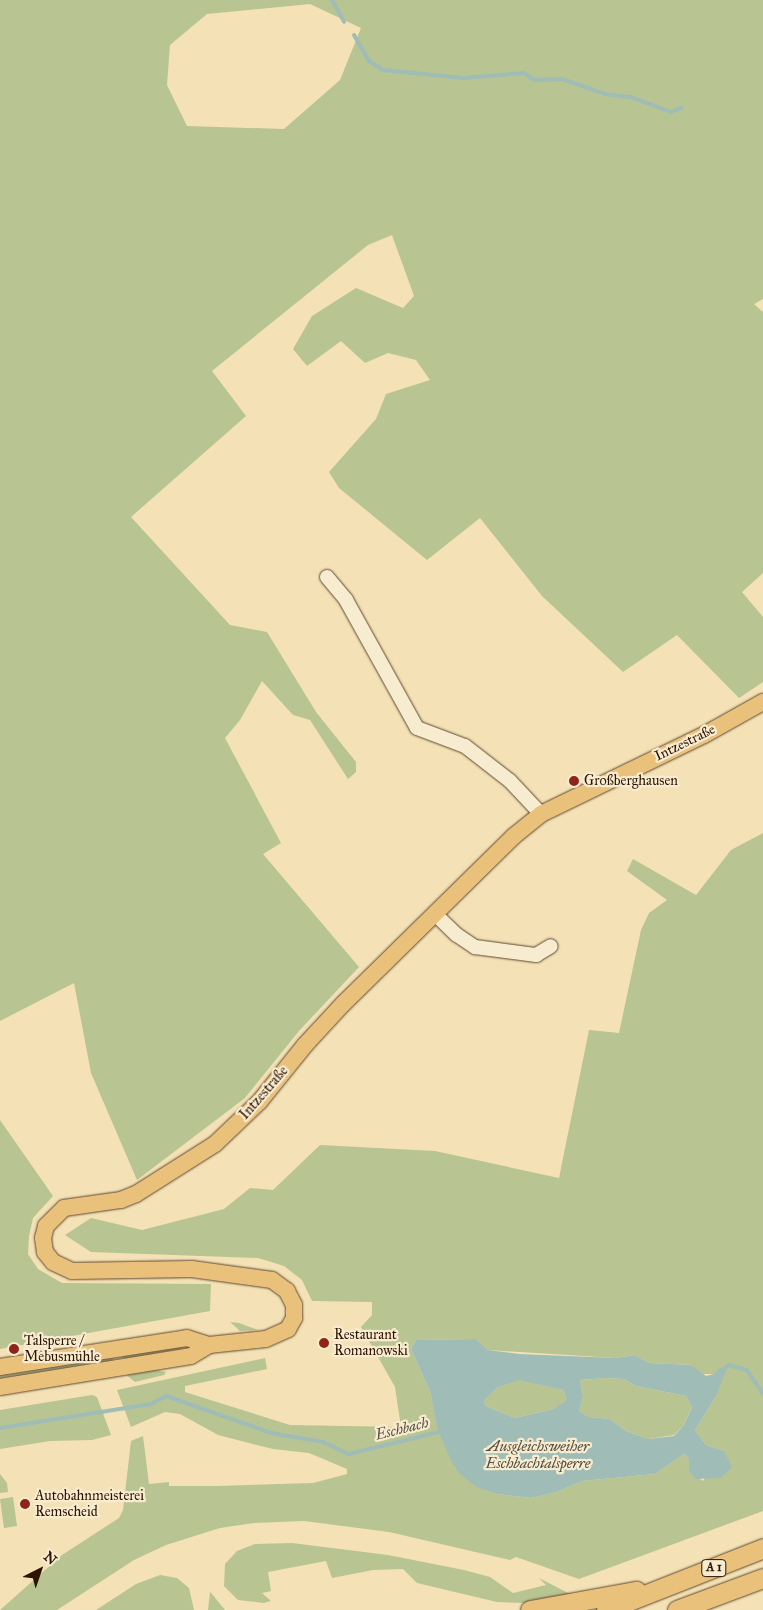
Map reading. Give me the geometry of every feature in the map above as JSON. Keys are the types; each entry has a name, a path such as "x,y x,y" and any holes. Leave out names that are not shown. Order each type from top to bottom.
{"highway":[{"name":"A 1","path":"606,1610 763,1548"},
{"name":"A 1","path":"677,1610 763,1578"},
{"path":"530,1610 602,1595 664,1587"}],"main road":[{"name":"Intzestraße","path":"209,1345 275,1337 288,1329 294,1309 282,1286 262,1277 221,1271 87,1273 66,1270 45,1252 43,1238 46,1226 64,1208 121,1200 136,1194 215,1144 260,1102 318,1029 514,836 541,814 704,735 763,702"},
{"path":"0,1367 187,1338 209,1345"},
{"path":"0,1387 191,1356 209,1345"}],"street":[{"path":"327,577 346,600 417,728 465,746 510,781 541,814"},
{"path":"435,914 457,935 475,947 536,955 551,946"}],"green space":[{"path":"0,0 763,0 763,299 754,304 763,312 763,573 742,592 763,617 763,682 739,698 677,635 623,672 542,596 480,518 427,560 339,488 329,472 376,419 386,394 430,380 416,360 388,353 365,363 341,341 307,366 293,349 312,316 356,288 403,308 414,296 392,235 368,245 212,371 246,416 131,517 230,625 267,632 316,712 356,762 356,772 348,779 310,720 293,715 262,681 240,720 225,738 281,843 263,854 359,967 299,1031 245,1098 137,1180 91,1073 74,983 0,1021","holes":["310,4 361,28 340,80 284,129 187,126 167,85 170,45 207,14"]},
{"path":"763,833 763,1511 579,1579 516,1557 510,1560 389,1532 304,1521 254,1523 220,1528 166,1545 134,1560 57,1610 0,1610 62,1555 119,1518 123,1510 131,1441 143,1436 149,1484 169,1482 169,1486 217,1486 313,1483 347,1474 347,1469 309,1453 273,1449 218,1435 180,1414 165,1412 131,1427 117,1390 265,1358 267,1369 185,1386 185,1392 290,1425 401,1427 395,1387 361,1327 372,1315 372,1302 312,1301 302,1280 284,1266 258,1258 91,1252 65,1235 91,1218 142,1230 224,1209 250,1188 273,1190 320,1145 435,1151 559,1178 589,1030 619,1033 641,930 649,913 667,900 627,871 633,859 696,895 731,850","holes":["476,1339 488,1350 615,1358 635,1355 649,1363 691,1365 700,1374 714,1374 715,1398 695,1430 706,1445 724,1451 703,1481 689,1471 689,1459 684,1454 655,1474 582,1481 557,1492 531,1498 498,1494 436,1419 430,1391 411,1349 416,1340"]},
{"path":"0,1120 53,1196 33,1218 29,1236 28,1254 38,1269 62,1283 211,1284 210,1311 0,1349"},
{"path":"230,1322 239,1323 258,1330 240,1331"},
{"path":"182,1347 123,1360 122,1354"},
{"path":"112,1356 113,1361 0,1380 0,1375"},
{"path":"151,1369 166,1372 164,1375 135,1382 124,1373"},
{"path":"519,1379 564,1390 566,1402 553,1409 515,1418 486,1406 484,1401 498,1387"},
{"path":"624,1379 636,1386 686,1396 692,1406 684,1425 674,1435 648,1439 626,1431 610,1419 589,1417 579,1411 583,1397 580,1380"},
{"path":"92,1395 97,1397 111,1435 92,1440 50,1441 0,1449 0,1410"},
{"path":"0,1474 7,1483 8,1492 0,1493"},
{"path":"13,1497 17,1526 4,1528 0,1499"},
{"path":"292,1543 388,1555 464,1570 490,1577 513,1593 546,1585 539,1578 572,1595 524,1603 497,1602 417,1583 403,1569 373,1570 332,1578 326,1561 268,1572 271,1591 262,1593 271,1601 264,1603 238,1600 224,1586 225,1564 237,1551 255,1544"},
{"path":"160,1575 177,1578 189,1588 194,1610 96,1610 136,1584"},
{"path":"210,1592 212,1594 225,1610 208,1610"}],"water":[{"name":"Ausgleichsweiher Eschbachtalsperre","path":"476,1339 488,1350 519,1354 615,1358 635,1355 649,1363 691,1365 706,1376 714,1374 721,1367 726,1371 715,1398 695,1430 706,1445 724,1451 732,1467 721,1478 696,1479 689,1471 689,1459 684,1454 655,1474 582,1481 557,1492 531,1498 498,1494 477,1487 459,1473 438,1431 430,1391 411,1349 416,1340","holes":["624,1379 636,1386 686,1396 692,1407 684,1425 674,1436 648,1439 626,1431 610,1419 589,1417 579,1411 583,1397 580,1380","519,1380 564,1390 566,1401 553,1409 515,1418 486,1406 484,1401 498,1387"]}],"waterway":[{"path":"332,0 344,22"},
{"path":"354,35 369,61 383,70 463,78 524,73 534,80 562,79 605,94 631,97 671,112 681,108"},
{"name":"Eschbach","path":"722,1371 729,1365 747,1370 763,1394"},
{"name":"Eschbach","path":"0,1428 151,1404 166,1396 271,1433 323,1442 349,1454 443,1431"}],"place":[{"name":"Großberghausen","path":"574,781"},
{"name":"Restaurant Romanowski","path":"324,1343"},
{"name":"Talsperre / Mebusmühle","path":"14,1349"},
{"name":"Autobahnmeisterei Remscheid","path":"25,1504"}]}
